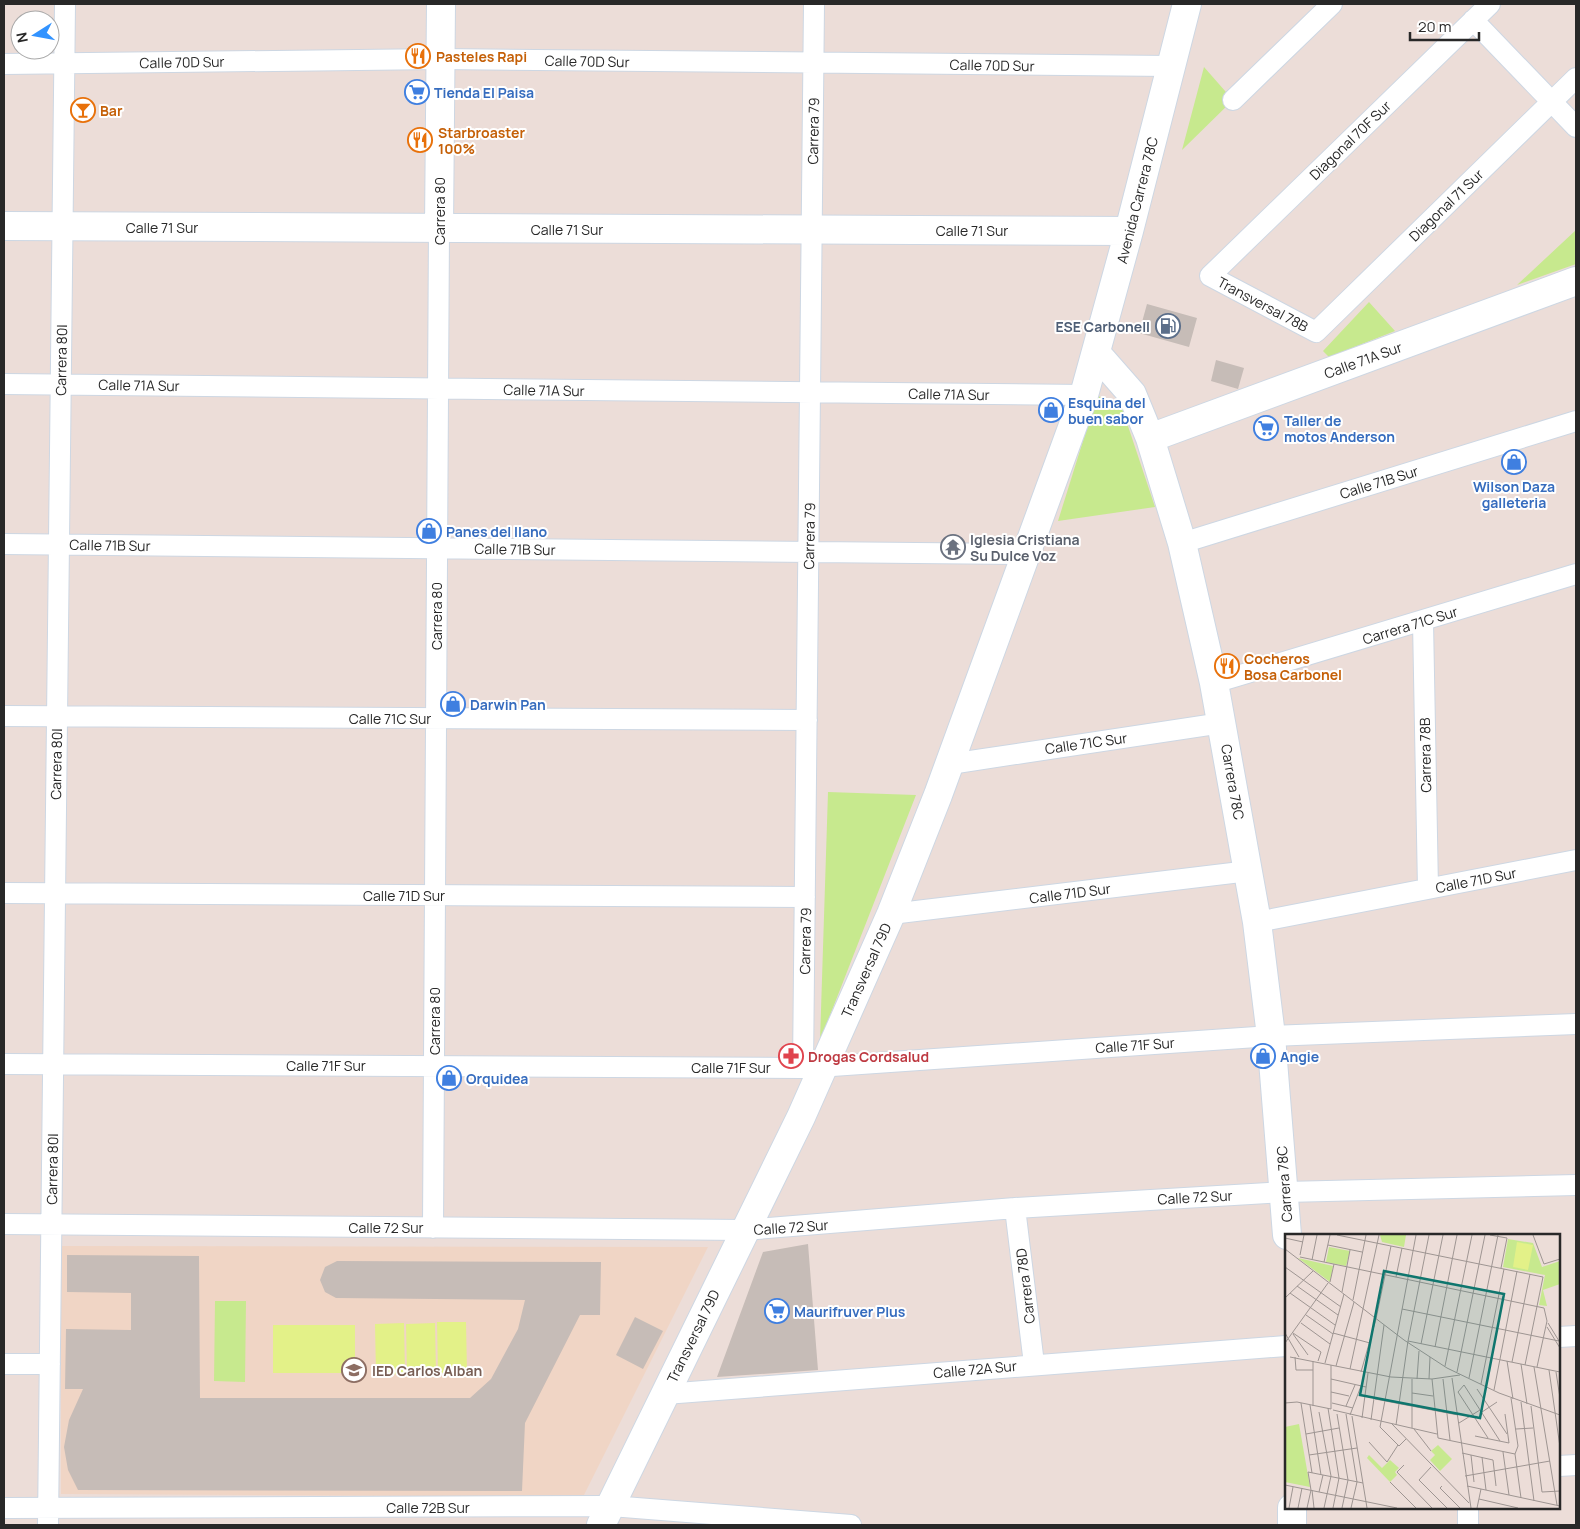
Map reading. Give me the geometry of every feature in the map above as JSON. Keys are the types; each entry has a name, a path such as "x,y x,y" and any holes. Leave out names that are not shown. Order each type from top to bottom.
{"street":[{"name":"Carrera 80I","path":"48,1517 65,4"},
{"name":"Carrera 80","path":"432,1228 441,4"},
{"name":"Carrera 79","path":"813,1067 805,897 814,4"},
{"name":"Avenida Carrera 78C","path":"1084,395 1129,231 1187,4"},
{"path":"1233,100 1332,4"},
{"name":"Diagonal 70F Sur","path":"1210,276 1490,4"},
{"path":"1473,20 1576,128"},
{"name":"Calle 70D Sur","path":"4,64 440,59 1170,66"},
{"name":"Diagonal 71 Sur","path":"1316,332 1576,78"},
{"name":"Calle 71 Sur","path":"4,226 1129,231"},
{"name":"Transversal 78B","path":"1210,276 1316,332"},
{"name":"Calle 71A Sur","path":"1150,438 1576,281"},
{"name":"Carrera 78C","path":"1096,352 1132,394 1150,438 1182,542 1214,683 1257,922 1272,1036 1287,1234"},
{"name":"Calle 71A Sur","path":"4,384 1084,395"},
{"name":"Transversal 79D","path":"606,1516 744,1230 801,1117 813,1067 891,914 950,764 1084,395"},
{"name":"Calle 71B Sur","path":"1182,542 1576,421"},
{"name":"Calle 71B Sur","path":"4,544 1027,554"},
{"name":"Carrera 71C Sur","path":"1214,683 1576,574"},
{"name":"Carrera 78B","path":"1423,621 1428,889"},
{"name":"Calle 71C Sur","path":"4,716 807,720"},
{"name":"Calle 71C Sur","path":"950,764 1222,723"},
{"name":"Calle 71D Sur","path":"1257,922 1576,860"},
{"name":"Calle 71D Sur","path":"891,914 1249,871"},
{"name":"Calle 71D Sur","path":"4,893 805,897"},
{"name":"Calle 71F Sur","path":"4,1064 813,1067 1272,1036 1576,1024"},
{"name":"Calle 72 Sur","path":"4,1224 744,1230 1016,1208 1285,1192 1576,1185"},
{"name":"Carrera 78D","path":"1016,1208 1034,1364"},
{"path":"1560,1337 1576,1336"},
{"name":"Calle 72A Sur","path":"664,1394 1285,1346"},
{"path":"4,1364 50,1364"},
{"path":"1560,1466 1576,1465"},
{"name":"Calle 72B Sur","path":"4,1508 48,1517 606,1516 851,1525"},
{"path":"1292,1509 1292,1525"},
{"path":"1468,1509 1468,1525"}],"shaded area":[{"name":"IED Carlos Alban","path":"61,1246 708,1247 583,1497 61,1494"}],"green space":[{"path":"1204,67 1233,100 1182,150"},
{"path":"1576,230 1576,264 1517,285"},
{"path":"1369,302 1395,331 1329,357 1323,351"},
{"path":"1097,396 1120,402 1155,507 1058,521"},
{"path":"828,792 916,795 820,1041"},
{"path":"215,1301 246,1301 245,1382 214,1381"},
{"path":"437,1322 466,1322 467,1373 438,1373"},
{"path":"404,1323 405,1374 376,1375 375,1324"},
{"path":"435,1323 436,1374 407,1375 406,1324"},
{"path":"273,1325 355,1325 355,1373 273,1373"}],"building":[{"name":"ESE Carbonell","path":"1147,304 1197,318 1189,347 1139,333"},
{"path":"1216,360 1244,368 1238,389 1211,381"},
{"name":"Maurifruver Plus","path":"808,1244 818,1370 717,1377 763,1252"},
{"path":"67,1255 199,1256 200,1398 470,1398 491,1379 518,1329 525,1300 336,1298 325,1292 320,1280 325,1267 337,1261 601,1262 600,1315 580,1315 525,1423 522,1491 78,1490 68,1470 64,1447 69,1420 83,1389 65,1389 66,1329 131,1330 131,1293 67,1292"},
{"path":"635,1317 663,1331 643,1369 616,1355"}],"place":[{"name":"Pasteles Rapi","path":"418,56"},
{"name":"Tienda El Paisa","path":"417,92"},
{"name":"Bar","path":"83,110"},
{"name":"Starbroaster 100%","path":"420,140"},
{"name":"ESE Carbonell","path":"1168,326"},
{"name":"Esquina del buen sabor","path":"1051,410"},
{"name":"Taller de motos Anderson","path":"1266,428"},
{"name":"Wilson Daza galleteria","path":"1514,462"},
{"name":"Panes del llano","path":"429,531"},
{"name":"Iglesia Cristiana Su Dulce Voz","path":"953,547"},
{"name":"Cocheros Bosa Carbonel","path":"1227,666"},
{"name":"Darwin Pan","path":"453,704"},
{"name":"Drogas Cordsalud","path":"791,1056"},
{"name":"Angie","path":"1263,1056"},
{"name":"Orquidea","path":"449,1078"},
{"name":"Maurifruver Plus","path":"777,1311"},
{"name":"IED Carlos Alban","path":"354,1370"}]}
